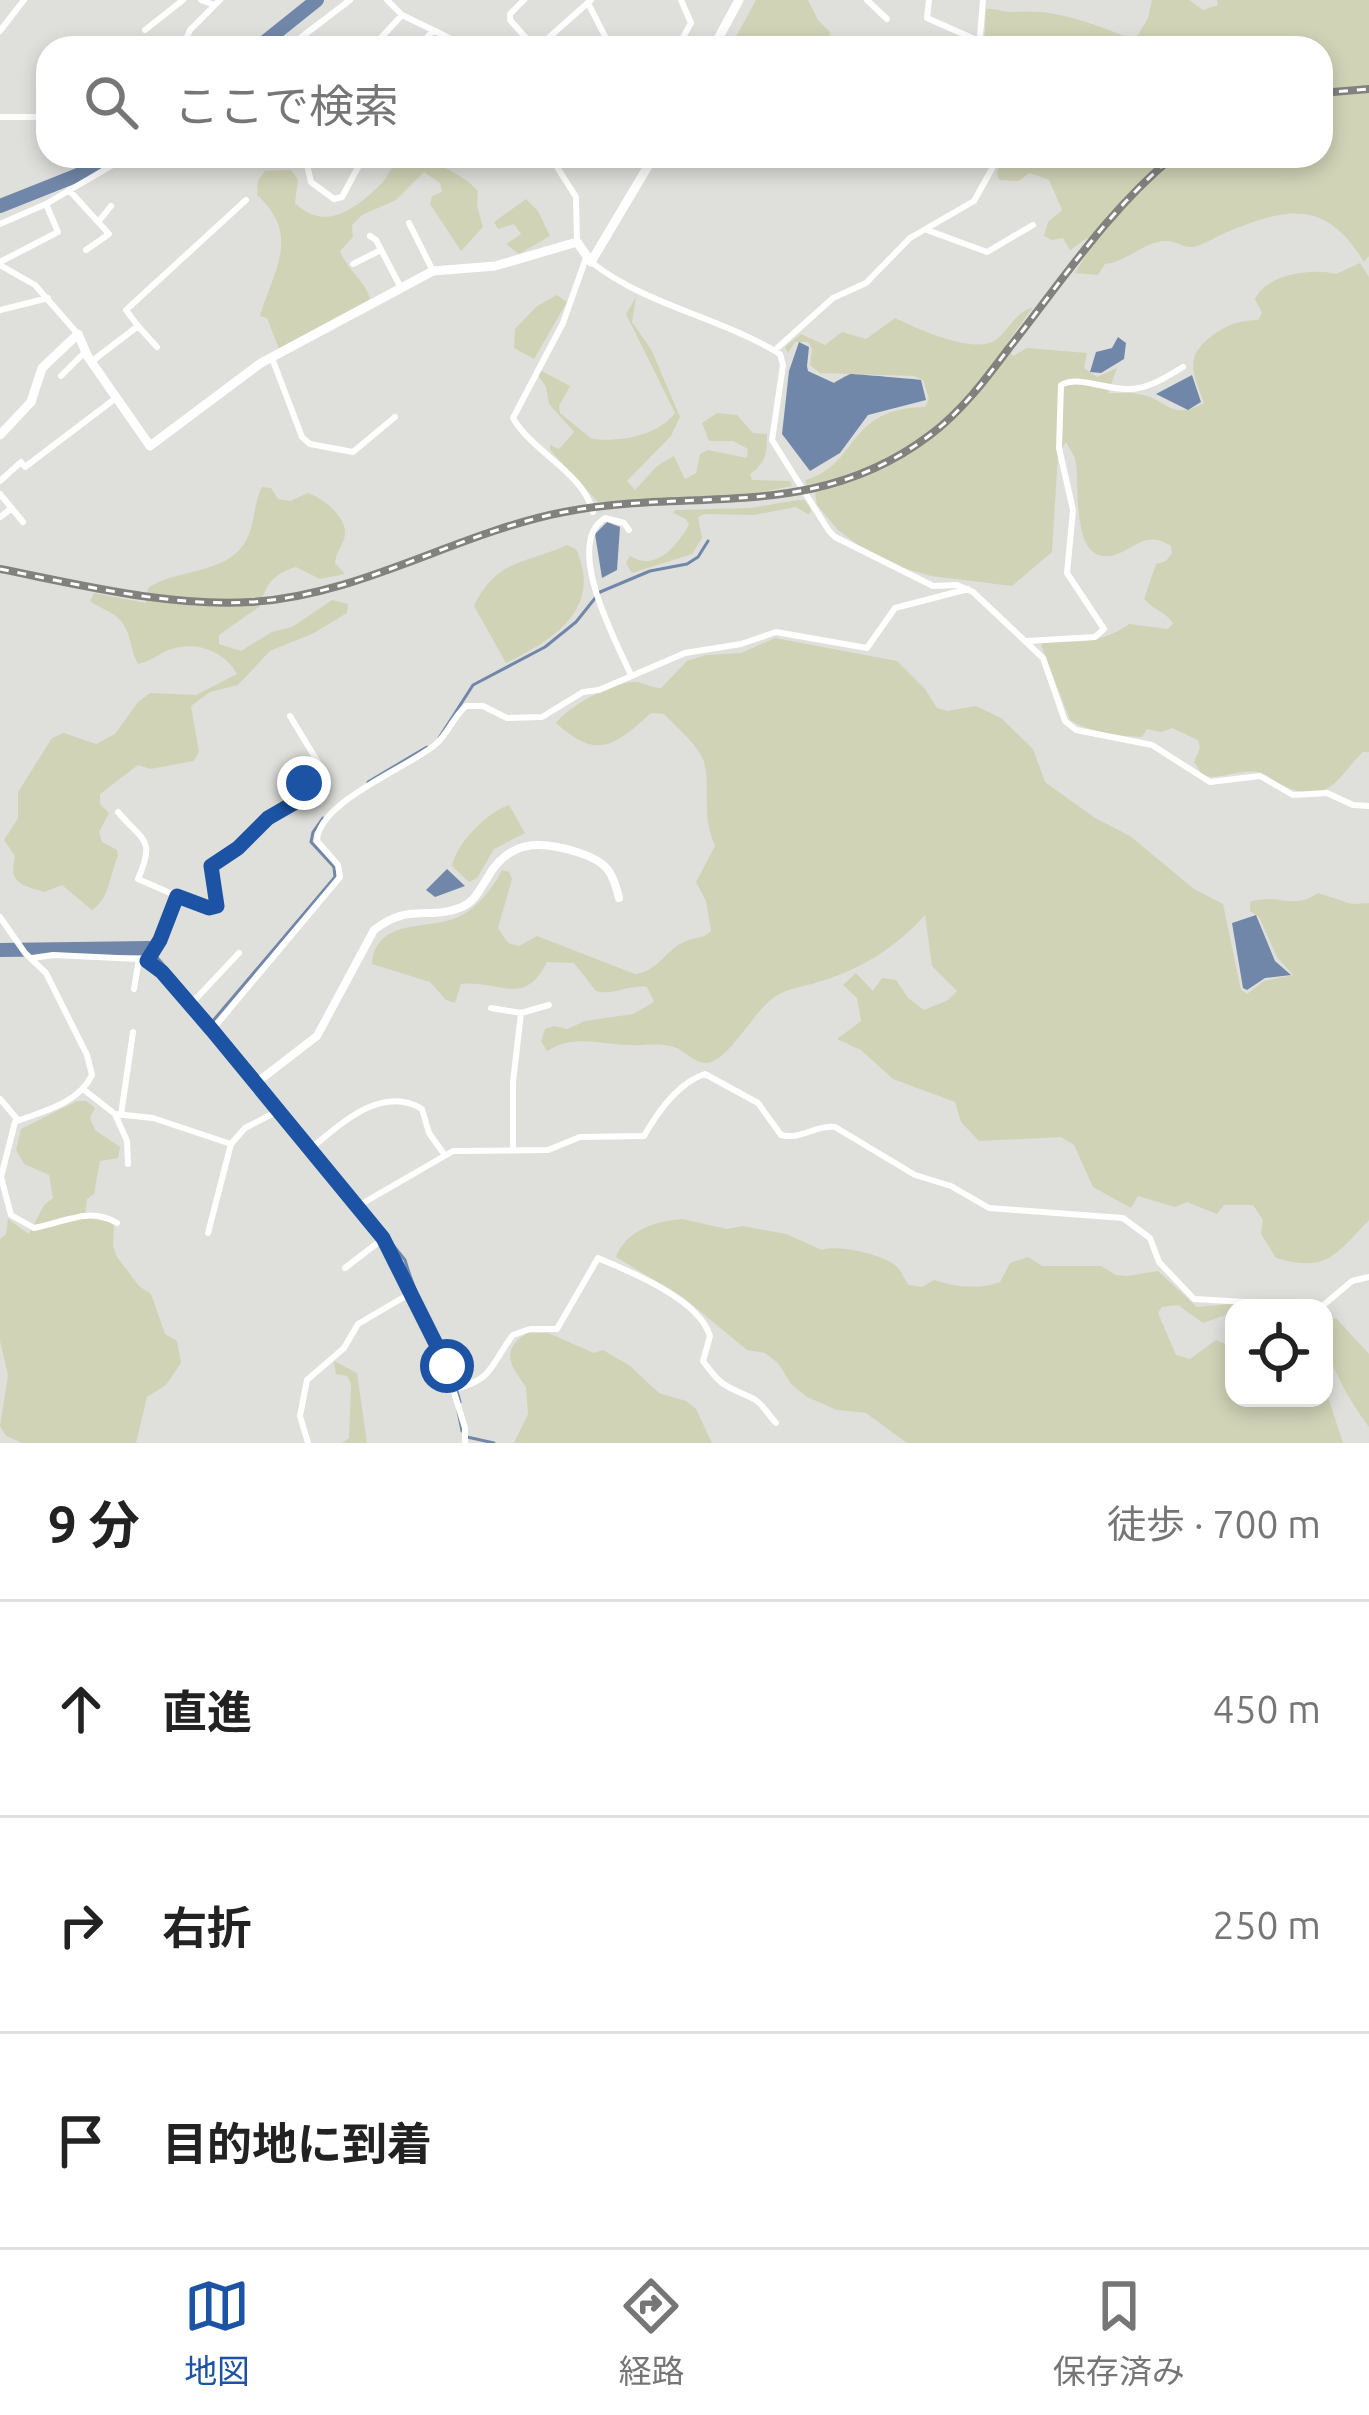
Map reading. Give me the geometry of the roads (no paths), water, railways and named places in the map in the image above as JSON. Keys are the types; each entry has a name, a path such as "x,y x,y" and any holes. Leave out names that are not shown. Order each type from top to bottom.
{"main road":[{"path":"720,36 739,0"},
{"path":"0,436 31,402 31,389 42,368 78,334 88,357 150,446 272,358 433,271 495,266 577,242 589,260 646,168"}],"street":[{"path":"0,31 24,0"},
{"path":"145,30 183,0"},
{"path":"201,0 217,3"},
{"path":"303,36 350,0"},
{"path":"387,0 402,15 444,36"},
{"path":"524,0 510,20 525,36"},
{"path":"867,0 887,19"},
{"path":"929,0 927,18 962,36"},
{"path":"980,36 983,0"},
{"path":"552,35 588,1 604,36"},
{"path":"682,1 691,23 684,36"},
{"path":"187,36 217,3"},
{"path":"382,36 402,15"},
{"path":"428,36 433,31"},
{"path":"0,117 36,117"},
{"path":"0,224 107,168"},
{"path":"307,168 310,182 334,199 342,197 356,168"},
{"path":"558,168 576,197 577,242"},
{"path":"775,350 832,298 866,283 910,238 974,200 995,168"},
{"path":"69,190 109,234 86,250"},
{"path":"157,347 126,310 246,200"},
{"path":"46,204 58,232 0,263 35,285 78,334"},
{"path":"99,221 111,206"},
{"path":"409,224 433,271"},
{"path":"927,230 987,252 1033,225"},
{"path":"370,236 401,288"},
{"path":"353,264 381,250"},
{"path":"631,675 593,585 591,538 596,524 587,496 530,442 513,418 563,323 589,260 634,290 784,358 772,440 829,530 933,586 968,590 1043,658 1065,721 1085,734 1152,745 1210,782 1261,776 1293,794 1327,793 1353,805 1369,806"},
{"path":"0,310 47,298"},
{"path":"61,376 138,326"},
{"path":"272,358 302,436 310,444 353,452 395,417"},
{"path":"1028,641 1096,637 1104,629 1066,573 1073,510 1059,448 1061,385 1073,380 1112,389 1144,388 1184,367"},
{"path":"0,481 116,398"},
{"path":"0,494 23,522"},
{"path":"0,518 12,508"},
{"path":"593,512 629,530"},
{"path":"596,524 605,518"},
{"path":"212,1030 340,878 338,865 317,841 318,830 343,804 439,742 466,706 482,706 507,718 542,717 583,692 599,690 685,652 741,644 776,632 867,647 896,608 968,590"},
{"path":"118,812 143,836 148,848 138,879 209,908 217,906 211,866 238,848 268,818 294,803 300,786 322,770 290,716"},
{"path":"256,1083 316,1036 374,930 411,911 463,907 480,891 499,859 522,845 554,846 600,861 613,872 619,898"},
{"path":"134,989 143,960 160,940 177,896"},
{"path":"0,917 46,973 91,1064 92,1075 83,1089 51,1110 18,1120"},
{"path":"190,1005 238,953"},
{"path":"32,958 143,960 162,972 383,1238 442,1353 465,1428 465,1443"},
{"path":"491,1008 521,1013 549,1005"},
{"path":"513,1149 513,1082 521,1013"},
{"path":"128,1164 118,1114 133,1032"},
{"path":"358,1206 444,1154 548,1150 580,1137 644,1136 675,1096 696,1076 705,1074 758,1103 781,1135 797,1137 835,1127 903,1168 951,1186 989,1208 1124,1218 1150,1238 1159,1262 1194,1299 1225,1299"},
{"path":"83,1089 118,1114 153,1118 231,1144"},
{"path":"0,1099 18,1120"},
{"path":"310,1149 365,1106 410,1102 422,1108 429,1133 444,1154"},
{"path":"208,1233 231,1144 245,1128 278,1111"},
{"path":"18,1120 1,1177 11,1215 34,1228 86,1214 117,1223"},
{"path":"345,1268 383,1238"},
{"path":"453,1389 480,1381 497,1364 513,1335 530,1329 557,1329 598,1258 653,1284 701,1317 710,1336 707,1367 724,1387 755,1400 776,1424"},
{"path":"1331,1299 1352,1281 1369,1277"},
{"path":"308,1443 300,1416 308,1380 344,1348 358,1324 411,1293"}],"water":[{"path":"1118,337 1126,343 1124,359 1101,373 1090,372 1096,352 1112,348"},
{"path":"799,342 809,347 808,371 834,383 851,374 921,380 926,400 868,415 840,453 810,471 782,434 789,371"},
{"path":"1192,375 1201,402 1188,410 1156,394"},
{"path":"607,522 620,527 617,570 602,578 595,534"},
{"path":"447,869 465,886 435,897 426,890"},
{"path":"1256,915 1275,961 1291,975 1265,978 1247,990 1232,923"}],"waterway":[{"path":"272,36 317,0"},
{"path":"0,206 89,168"},
{"path":"439,738 473,685 545,647 576,622 600,592 650,571 687,564 708,541"},
{"path":"368,782 427,747"},
{"path":"212,1022 335,877 334,867 311,842 323,818"},
{"path":"149,948 211,1020"},
{"path":"0,950 149,948"},
{"path":"217,1028 257,1075"},
{"path":"263,1083 405,1260 460,1402"},
{"path":"458,1411 462,1431"},
{"path":"467,1437 494,1443"}],"railway":[{"path":"1333,92 1369,89"},
{"path":"0,569 157,598 251,602 332,588 485,534 564,512 752,497 842,481 886,463 952,416 1107,223 1160,168"}]}
